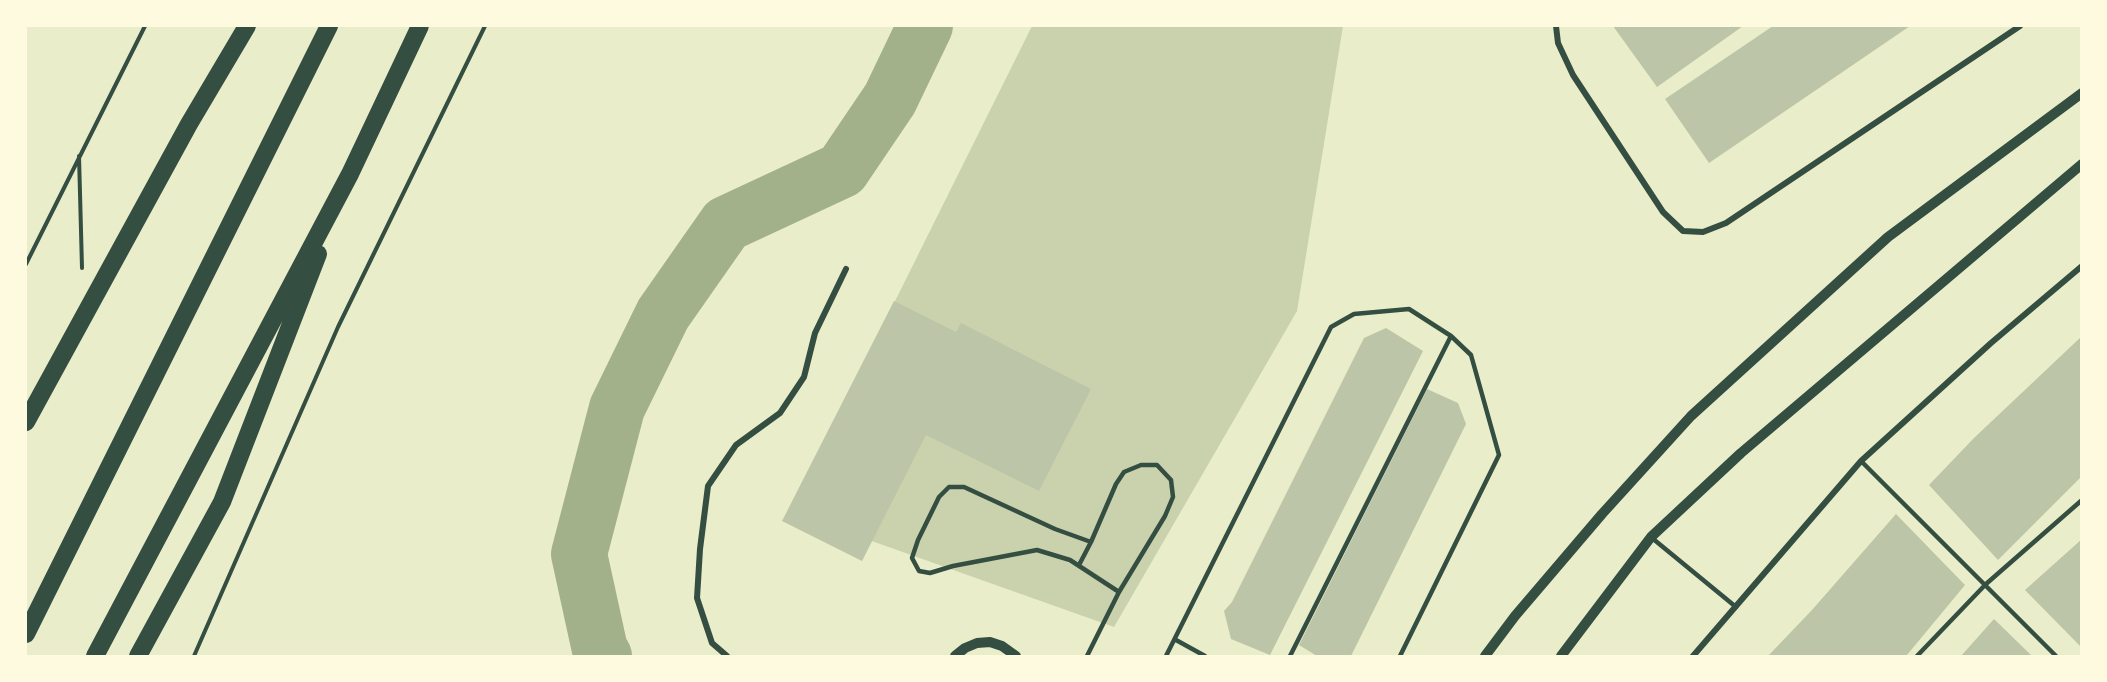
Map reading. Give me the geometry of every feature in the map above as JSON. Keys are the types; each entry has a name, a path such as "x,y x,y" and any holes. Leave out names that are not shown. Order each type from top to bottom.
{"highway":[{"path":"26,422 189,123 247,26"},
{"path":"26,634 329,26"},
{"path":"95,657 350,174 420,26"},
{"path":"138,657 222,502 350,174"}],"street":[{"path":"1556,26 1558,43 1573,75 1664,212 1683,231 1703,232 1726,223 2020,26"},
{"path":"1485,657 1522,607 1691,416 1888,237 2082,93"},
{"path":"1561,657 1651,537 1741,453 2082,164"},
{"path":"1693,657 1861,461 1991,343 2082,266"},
{"path":"727,657 712,643 697,598 700,549 708,486 736,445 780,414 804,377 815,333 846,268"},
{"path":"955,657 965,648 977,643 990,642 1002,645 1017,655"}],"lane":[{"path":"1166,657 1331,327 1354,314 1409,309 1451,336 1471,355 1499,455 1400,657"},
{"path":"1290,657 1451,336"},
{"path":"1861,461 1986,584 2056,657"},
{"path":"1079,565 1116,484 1124,472 1141,465 1157,465 1171,480 1173,497 1165,516 1119,592 1087,657"},
{"path":"1091,542 1055,529 964,487 949,487 939,497 912,558 919,571 930,573 953,566 1037,550 1070,560 1119,592"},
{"path":"1917,657 1986,584 2082,500"},
{"path":"1651,537 1736,607"},
{"path":"1176,640 1205,657"}],"path":[{"path":"26,264 145,26"},
{"path":"194,657 338,327 485,26"},
{"path":"79,155 82,268"}],"green space":[{"path":"1032,26 1343,26 1297,311 1114,627 790,512"}],"building":[{"path":"1613,26 1743,26 1657,87"},
{"path":"1773,26 1910,26 1709,163 1665,99"},
{"path":"894,301 956,332 961,323 1091,389 1039,491 926,435 862,561 782,521"},
{"path":"1386,328 1423,351 1270,655 1231,639 1224,611 1232,602 1364,338"},
{"path":"2082,336 2082,476 1998,560 1929,485 1974,438"},
{"path":"1427,389 1458,403 1466,424 1351,656 1317,656 1299,645"},
{"path":"1896,514 1965,585 1907,655 1768,656 1812,610"},
{"path":"2082,539 2082,648 2025,590"},
{"path":"1994,619 2032,656 1961,656"}],"waterway":[{"path":"604,656 600,650 579,554 617,408 663,314 726,224 842,170 890,99 925,26"}]}
